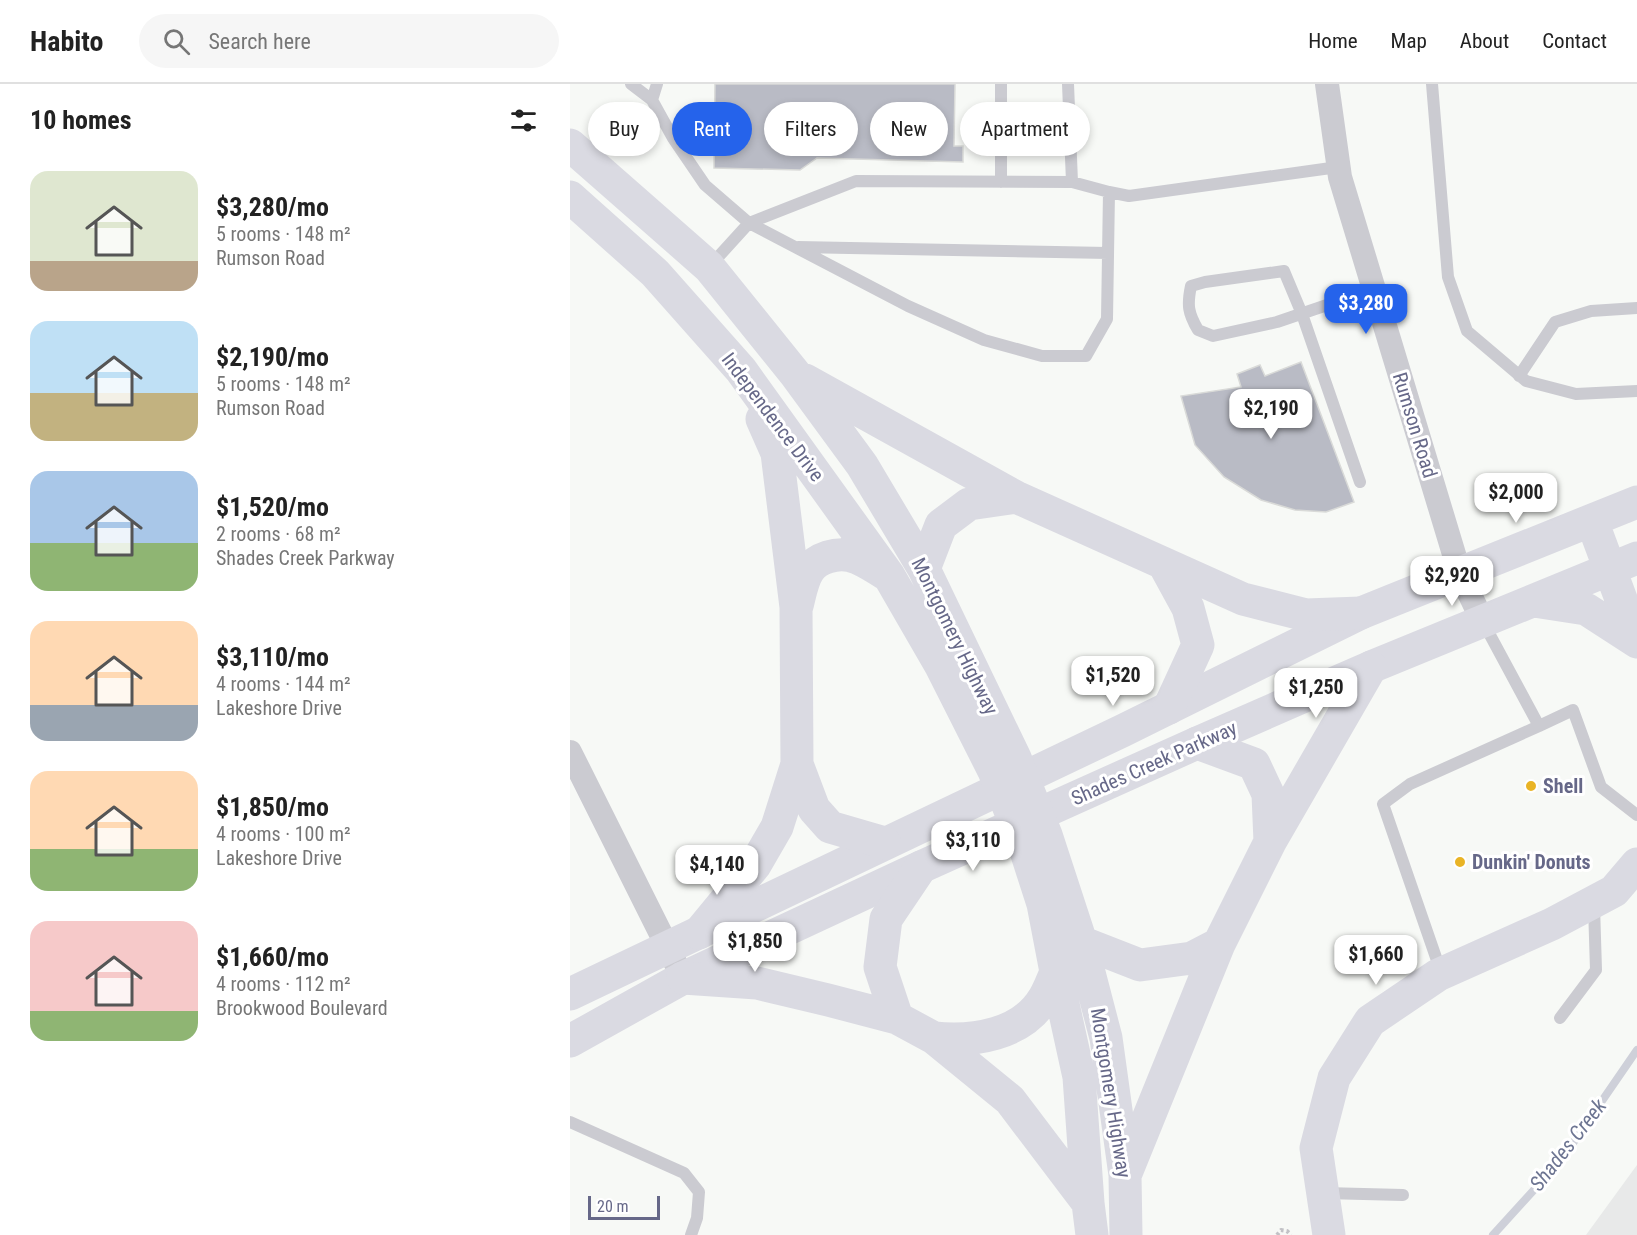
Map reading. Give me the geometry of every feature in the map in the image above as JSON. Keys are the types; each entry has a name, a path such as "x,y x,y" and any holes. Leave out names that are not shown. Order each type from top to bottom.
{"main road":[{"name":"Montgomery Highway","path":"570,145 710,267 796,375 862,465 924,569 1004,765 1043,904 1079,1077 1090,1219"},
{"name":"Independence Drive","path":"570,197 655,273 741,370 889,576 941,666"},
{"path":"699,933 755,865 777,826 797,764 796,608 777,453 741,370"},
{"path":"796,375 1016,496 1243,599 1306,615 1361,614"},
{"path":"924,569 941,525 969,504 1016,496"},
{"name":"Shades Creek Parkway","path":"570,994 1361,614 1637,502"},
{"path":"1592,521 1623,564 1637,642"},
{"path":"796,608 806,573 814,564 826,557 852,556 889,576"},
{"path":"1164,564 1188,608 1198,645 1169,708"},
{"name":"Shades Creek Parkway","path":"1025,835 1197,743 1371,667 1623,564"},
{"path":"1534,602 1586,609 1637,642"},
{"name":"Montgomery Highway","path":"941,666 1004,765"},
{"path":"1125,1175 1219,944 1270,842 1371,667"},
{"path":"1197,743 1254,764 1268,794 1270,842"},
{"path":"797,764 813,809 830,827 885,843"},
{"name":"Montgomery Highway","path":"1025,835 1081,942 1106,1038 1125,1175 1126,1235"},
{"path":"570,1041 683,978 921,867 1025,835"},
{"path":"1329,1235 1316,1148 1334,1078 1370,1021 1441,974 1552,924 1614,891 1637,864"},
{"path":"897,1018 880,967 886,920 921,867"},
{"path":"1081,942 1140,965 1191,958 1219,944"},
{"path":"934,1038 955,1040 974,1038 995,1034 1016,1025 1043,999 1056,972"},
{"path":"683,978 757,983 897,1018 934,1038 1010,1100 1090,1219"}],"street":[{"name":"Rumson Road","path":"1327,84 1340,177 1460,574 1483,622"},
{"path":"570,752 683,978"}],"lane":[{"path":"631,84 652,100 673,138 705,185 749,223 908,306 984,340 1042,356 1086,356 1107,319 1109,192"},
{"path":"652,100 657,84"},
{"path":"1001,84 1001,182"},
{"path":"1068,84 1072,183"},
{"path":"1432,84 1448,277 1467,332 1526,381 1576,394 1637,391"},
{"path":"710,267 749,223 856,181 1072,183 1129,196 1338,167"},
{"path":"794,247 1108,253"},
{"path":"1360,482 1302,314 1284,271 1205,282 1191,286 1188,297 1190,316 1198,330 1213,336 1277,322 1302,314 1374,289"},
{"path":"1519,376 1555,322 1591,311 1637,308"},
{"path":"1483,622 1539,726"},
{"path":"1441,974 1383,804 1410,784 1573,710 1601,787 1637,815"},
{"path":"1560,1018 1596,970 1594,902"},
{"path":"570,1122 684,1173 699,1192 697,1218 692,1235"},
{"path":"1323,1193 1403,1195"}],"path":[{"path":"1277,1235 1281,1230 1291,1235"}],"shaded area":[{"path":"1637,1165 1637,1235 1586,1235"}],"building":[{"path":"715,84 955,84 954,146 960,146 960,156 963,156 963,162 817,158 800,170 714,168 714,156 752,156 752,102 715,102"},
{"path":"1301,362 1354,502 1326,512 1295,510 1261,500 1224,477 1195,445 1181,396 1241,387 1237,374 1260,365 1265,376"}],"waterway":[{"name":"Shades Creek","path":"1493,1235 1562,1159 1637,1050"}],"place":[{"name":"Shell","path":"1531,786"},
{"name":"Dunkin' Donuts","path":"1460,862"}]}
